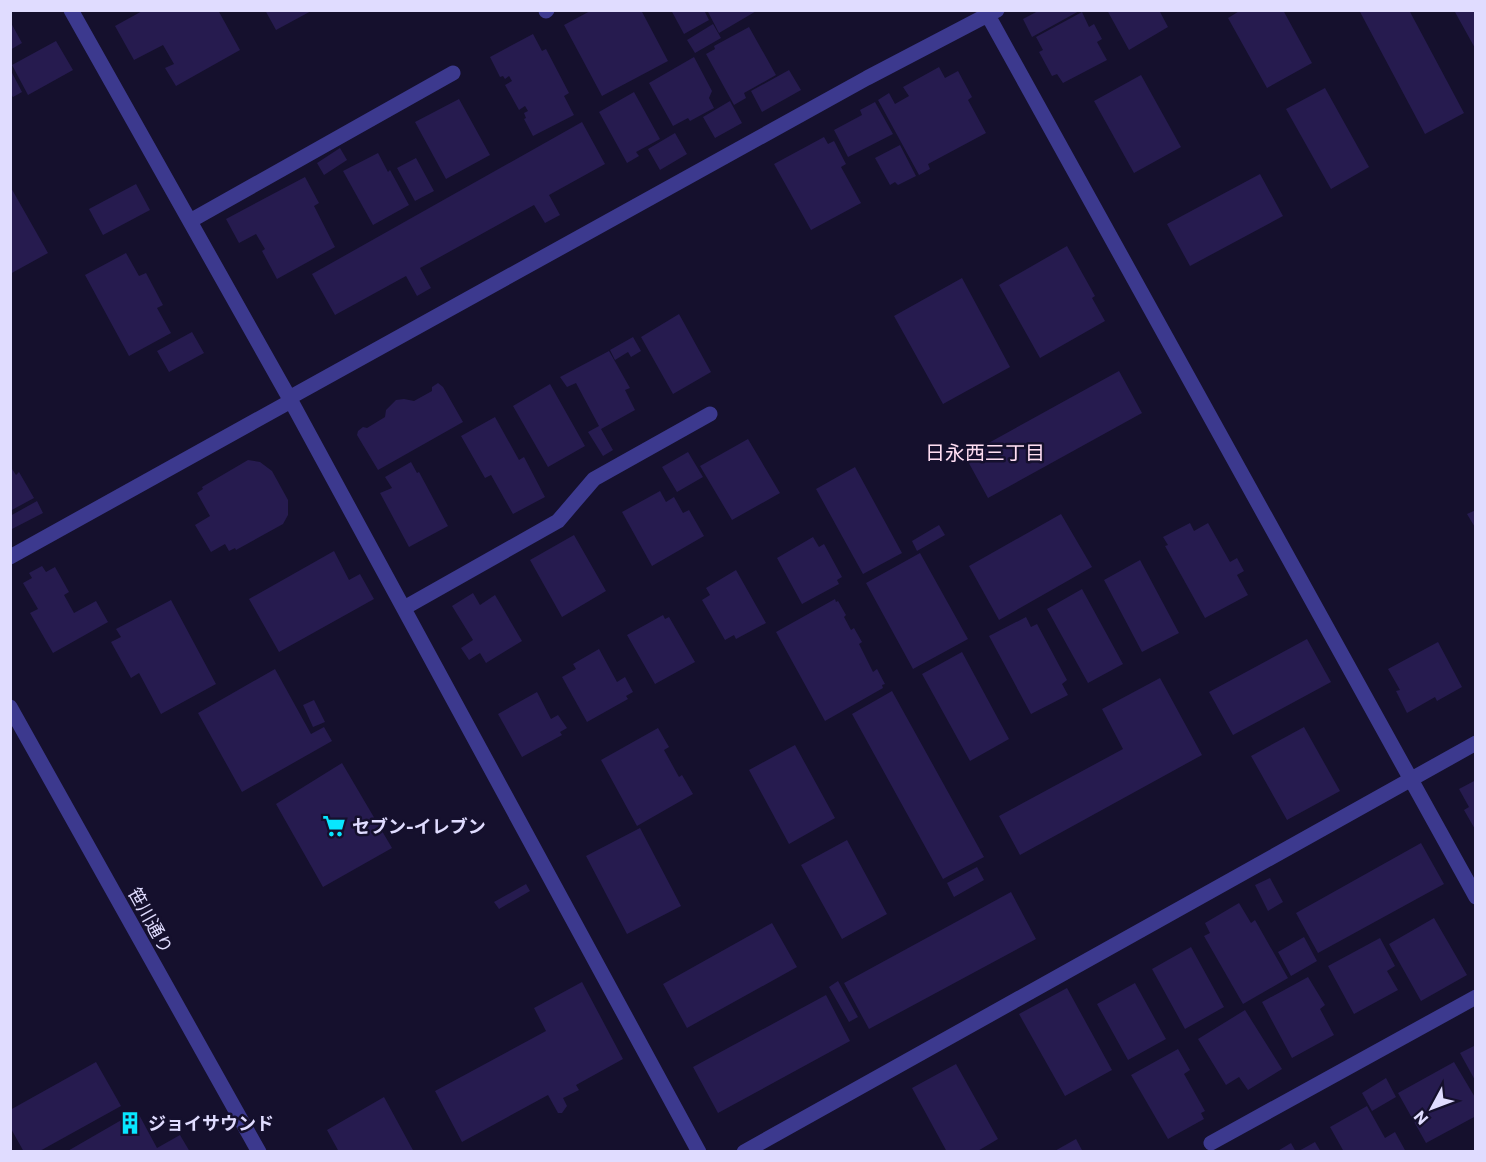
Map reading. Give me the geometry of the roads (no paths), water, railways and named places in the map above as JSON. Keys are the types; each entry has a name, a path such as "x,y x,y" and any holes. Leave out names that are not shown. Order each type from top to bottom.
{"street":[{"path":"71,10 290,399 699,1152"},
{"path":"10,557 867,78 990,12 1476,897"},
{"path":"190,221 453,73"},
{"path":"404,608 558,521 594,479 710,414"},
{"name":"笹川通り","path":"10,707 259,1152"},
{"path":"744,1152 1476,742"},
{"path":"1211,1143 1476,998"}],"place":[{"name":"セブン-イレブン","path":"334,826"},
{"name":"ジョイサウンド","path":"130,1123"}],"district":[{"name":"日永西三丁目","path":"985,452"}]}
